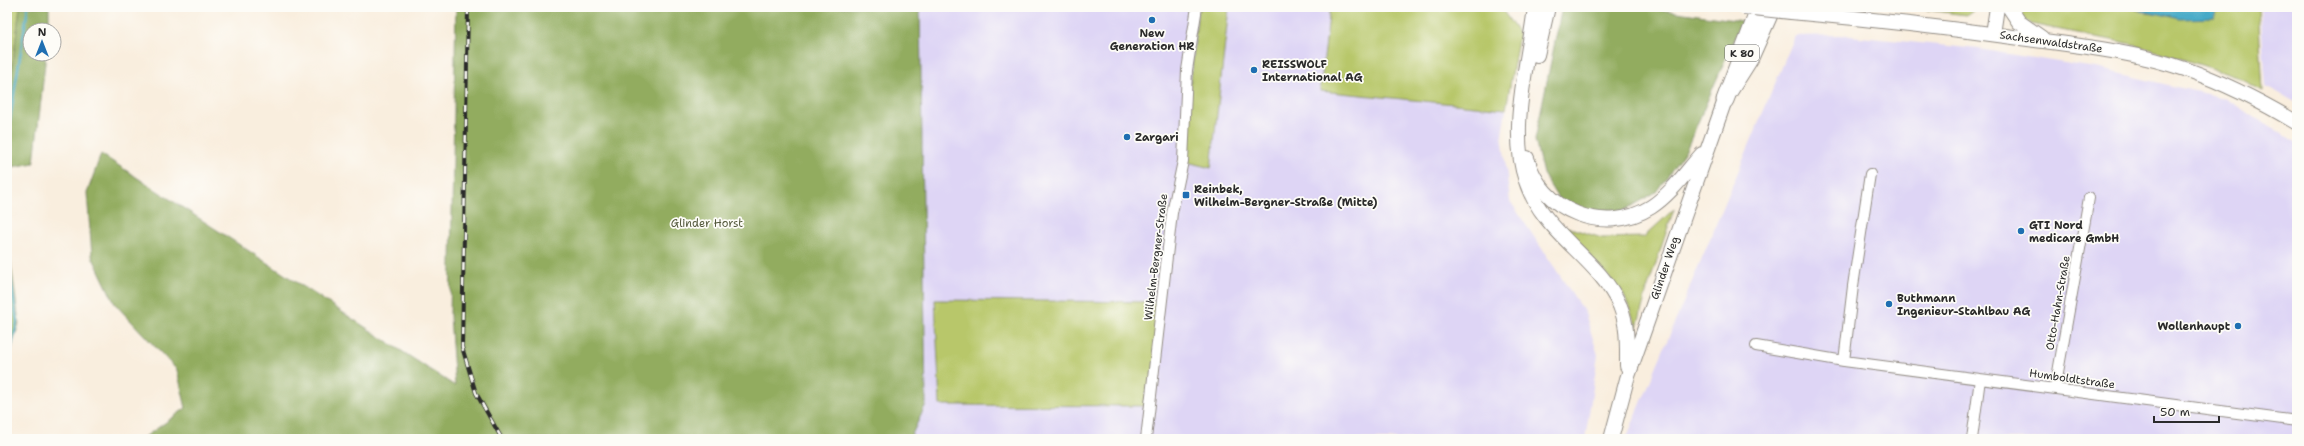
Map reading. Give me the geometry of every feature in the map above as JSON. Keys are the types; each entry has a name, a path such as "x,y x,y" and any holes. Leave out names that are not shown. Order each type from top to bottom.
{"highway":[{"name":"K 80","path":"1725,100 1760,7"}],"main road":[{"path":"1548,7 1530,86 1523,127 1528,164 1541,187 1557,204 1578,215 1590,219 1618,220 1632,216 1652,206 1664,197 1707,147"},
{"name":"Sachsenwaldstraße","path":"1744,7 1993,34 2127,54 2188,70 2259,100 2297,123"},
{"name":"Glinder Weg","path":"1611,439 1627,379 1707,147 1725,100 1751,58 1774,7"},
{"path":"1993,34 1997,7"},
{"path":"1993,34 2005,26 2008,19 2009,7"},
{"path":"2009,7 2019,22 2048,42"},
{"path":"1532,9 1519,121 1519,154 1522,168 1531,195 1547,222 1595,271 1615,297 1624,318 1626,331 1627,379"}],"street":[{"name":"Wilhelm-Bergner-Straße","path":"1146,439 1172,213 1183,160 1187,70 1197,7"},
{"path":"1844,361 1853,286 1870,174"},
{"name":"Otto-Hahn-Straße","path":"2055,389 2089,198"},
{"name":"Humboldtstraße","path":"1756,346 1844,361 2297,421"},
{"path":"1972,439 1980,379"}],"shaded area":[{"path":"920,7 1501,8 1519,34 1502,134 1510,201 1585,313 1598,355 1585,439 910,439 926,404"},
{"path":"2260,7 2297,7 2297,103 2266,86"},
{"path":"1841,35 1978,49 2095,68 2224,98 2297,143 2297,439 1626,439 1795,36"}],"green space":[{"path":"7,7 20,7 7,108"},
{"path":"20,7 49,7 49,22 22,22 22,62 45,62 34,163 7,168 7,108"},
{"name":"Glinder Horst","path":"456,7 920,7 926,404 910,439 142,439 186,408 177,370 115,304 92,256 87,193 101,154 455,386 450,316"},
{"path":"1198,7 1229,7 1211,168 1183,161"},
{"path":"1324,7 1501,8 1519,34 1506,109 1320,91 1330,8"},
{"path":"1562,7 1640,7 1742,21 1686,150 1656,192 1622,212 1587,210 1559,200 1543,174 1535,140"},
{"path":"1905,7 1981,7 1966,15"},
{"path":"2015,7 2129,7 2143,12 2213,18 2217,7 2258,7 2263,91 2230,74 2137,45 2031,24 2016,11"},
{"path":"1674,209 1647,290 1637,327 1623,293 1567,231 1567,227 1602,238 1644,237"},
{"path":"7,234 19,323 7,363"},
{"path":"935,300 1162,302 1150,406 940,405"}],"water":[{"path":"2129,7 2217,7 2214,18 2180,19"}],"waterway":[{"path":"7,137 28,7"},
{"path":"7,253 17,322 7,367"}],"railway":[{"path":"468,7 462,347 476,393 502,439"}],"place":[{"name":"New Generation HR","path":"1152,20"},
{"name":"REISSWOLF International AG","path":"1254,70"},
{"name":"Zargari","path":"1127,137"},
{"name":"Reinbek, Wilhelm-Bergner-Straße (Mitte)","path":"1186,195"},
{"name":"GTI Nord medicare GmbH","path":"2021,231"},
{"name":"Buthmann Ingenieur-Stahlbau AG","path":"1889,304"},
{"name":"Wollenhaupt","path":"2238,326"}]}
